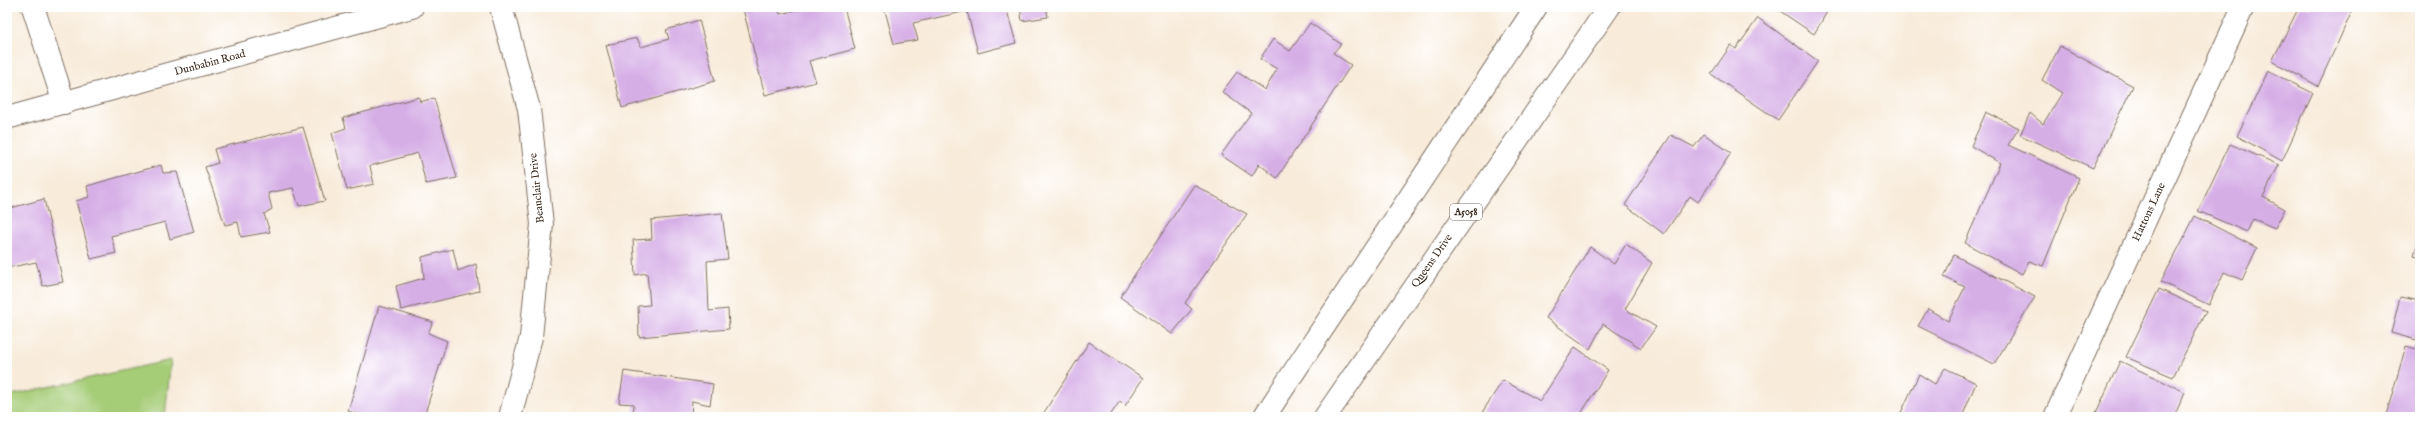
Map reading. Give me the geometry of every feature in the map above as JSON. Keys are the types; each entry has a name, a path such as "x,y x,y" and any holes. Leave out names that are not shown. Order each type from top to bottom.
{"main road":[{"path":"33,7 64,103"},
{"name":"Dunbabin Road","path":"7,118 412,7"},
{"name":"Beauclair Drive","path":"501,7 528,109 542,224 530,338 510,417"},
{"path":"1264,417 1536,7"},
{"name":"Queens Drive","path":"1325,417 1609,7"},
{"name":"Hattons Lane","path":"2055,417 2243,7"}],"green space":[{"path":"171,360 165,417 7,417 7,396"}],"building":[{"path":"750,7 777,7 780,14 809,7 844,7 855,49 809,61 816,82 765,95 743,9"},
{"path":"884,7 1006,7 1016,43 978,53 967,11 913,23 918,40 894,44"},
{"path":"1020,7 1046,7 1048,17 1022,21"},
{"path":"1774,7 1830,7 1814,34"},
{"path":"2299,7 2354,7 2318,86 2272,61"},
{"path":"1758,18 1818,61 1778,120 1711,74 1731,45 1736,49"},
{"path":"699,20 715,81 622,108 606,45 637,38 641,47 669,39 666,30"},
{"path":"1310,23 1341,44 1333,53 1351,65 1277,178 1259,164 1252,176 1221,155 1251,113 1222,92 1237,72 1265,90 1277,69 1260,59 1273,39 1290,51"},
{"path":"2420,45 2420,60 2419,60 2416,46"},
{"path":"2060,46 2133,86 2093,168 2020,135 2030,113 2043,124 2062,93 2042,80"},
{"path":"2268,71 2313,93 2282,161 2237,136"},
{"path":"419,97 420,102 434,98 457,178 426,184 418,153 370,166 374,184 347,190 332,133 346,128 343,118"},
{"path":"1986,112 2019,128 2008,145 2079,178 2043,266 2029,261 2022,274 1965,243 2000,163 1971,146"},
{"path":"303,127 325,201 299,206 293,188 268,193 272,209 264,214 270,232 241,237 238,222 225,225 205,167 218,163 214,149"},
{"path":"1704,134 1731,153 1698,202 1690,196 1664,234 1625,205 1671,135 1694,147"},
{"path":"2230,144 2279,165 2263,197 2285,209 2275,228 2253,219 2247,232 2198,211"},
{"path":"161,165 163,173 177,172 194,232 170,239 165,222 111,236 116,253 91,259 76,201 89,197 87,186"},
{"path":"1194,185 1247,214 1185,303 1192,309 1172,334 1120,297"},
{"path":"44,199 63,282 43,286 36,262 7,268 7,209"},
{"path":"722,213 728,259 707,261 709,311 728,309 729,329 639,337 638,306 650,305 647,273 635,275 633,240 652,239 651,220"},
{"path":"2195,216 2257,248 2242,280 2224,272 2209,305 2161,282"},
{"path":"2420,236 2420,257 2414,255"},
{"path":"1626,244 1652,263 1625,309 1656,327 1641,348 1603,324 1590,349 1546,318 1590,247 1614,264"},
{"path":"453,249 458,271 476,264 479,291 401,310 396,286 424,278 422,257"},
{"path":"1954,255 2035,297 1994,364 1918,326 1928,309 1948,321 1965,287 1944,277"},
{"path":"2159,289 2206,311 2173,377 2126,357"},
{"path":"2400,297 2420,301 2420,341 2391,333"},
{"path":"379,306 433,322 428,333 447,341 424,417 365,417 348,411"},
{"path":"1089,342 1143,378 1125,406 1120,401 1109,417 1041,417"},
{"path":"2406,346 2420,350 2420,417 2392,417 2386,415"},
{"path":"1575,347 1608,370 1579,417 1490,417 1483,411 1503,380 1540,401"},
{"path":"2120,361 2185,392 2174,417 2094,417"},
{"path":"1945,368 1976,383 1962,417 1899,417 1919,374 1935,384"},
{"path":"624,371 713,384 710,405 692,401 691,417 633,417 634,404 619,403"}]}
